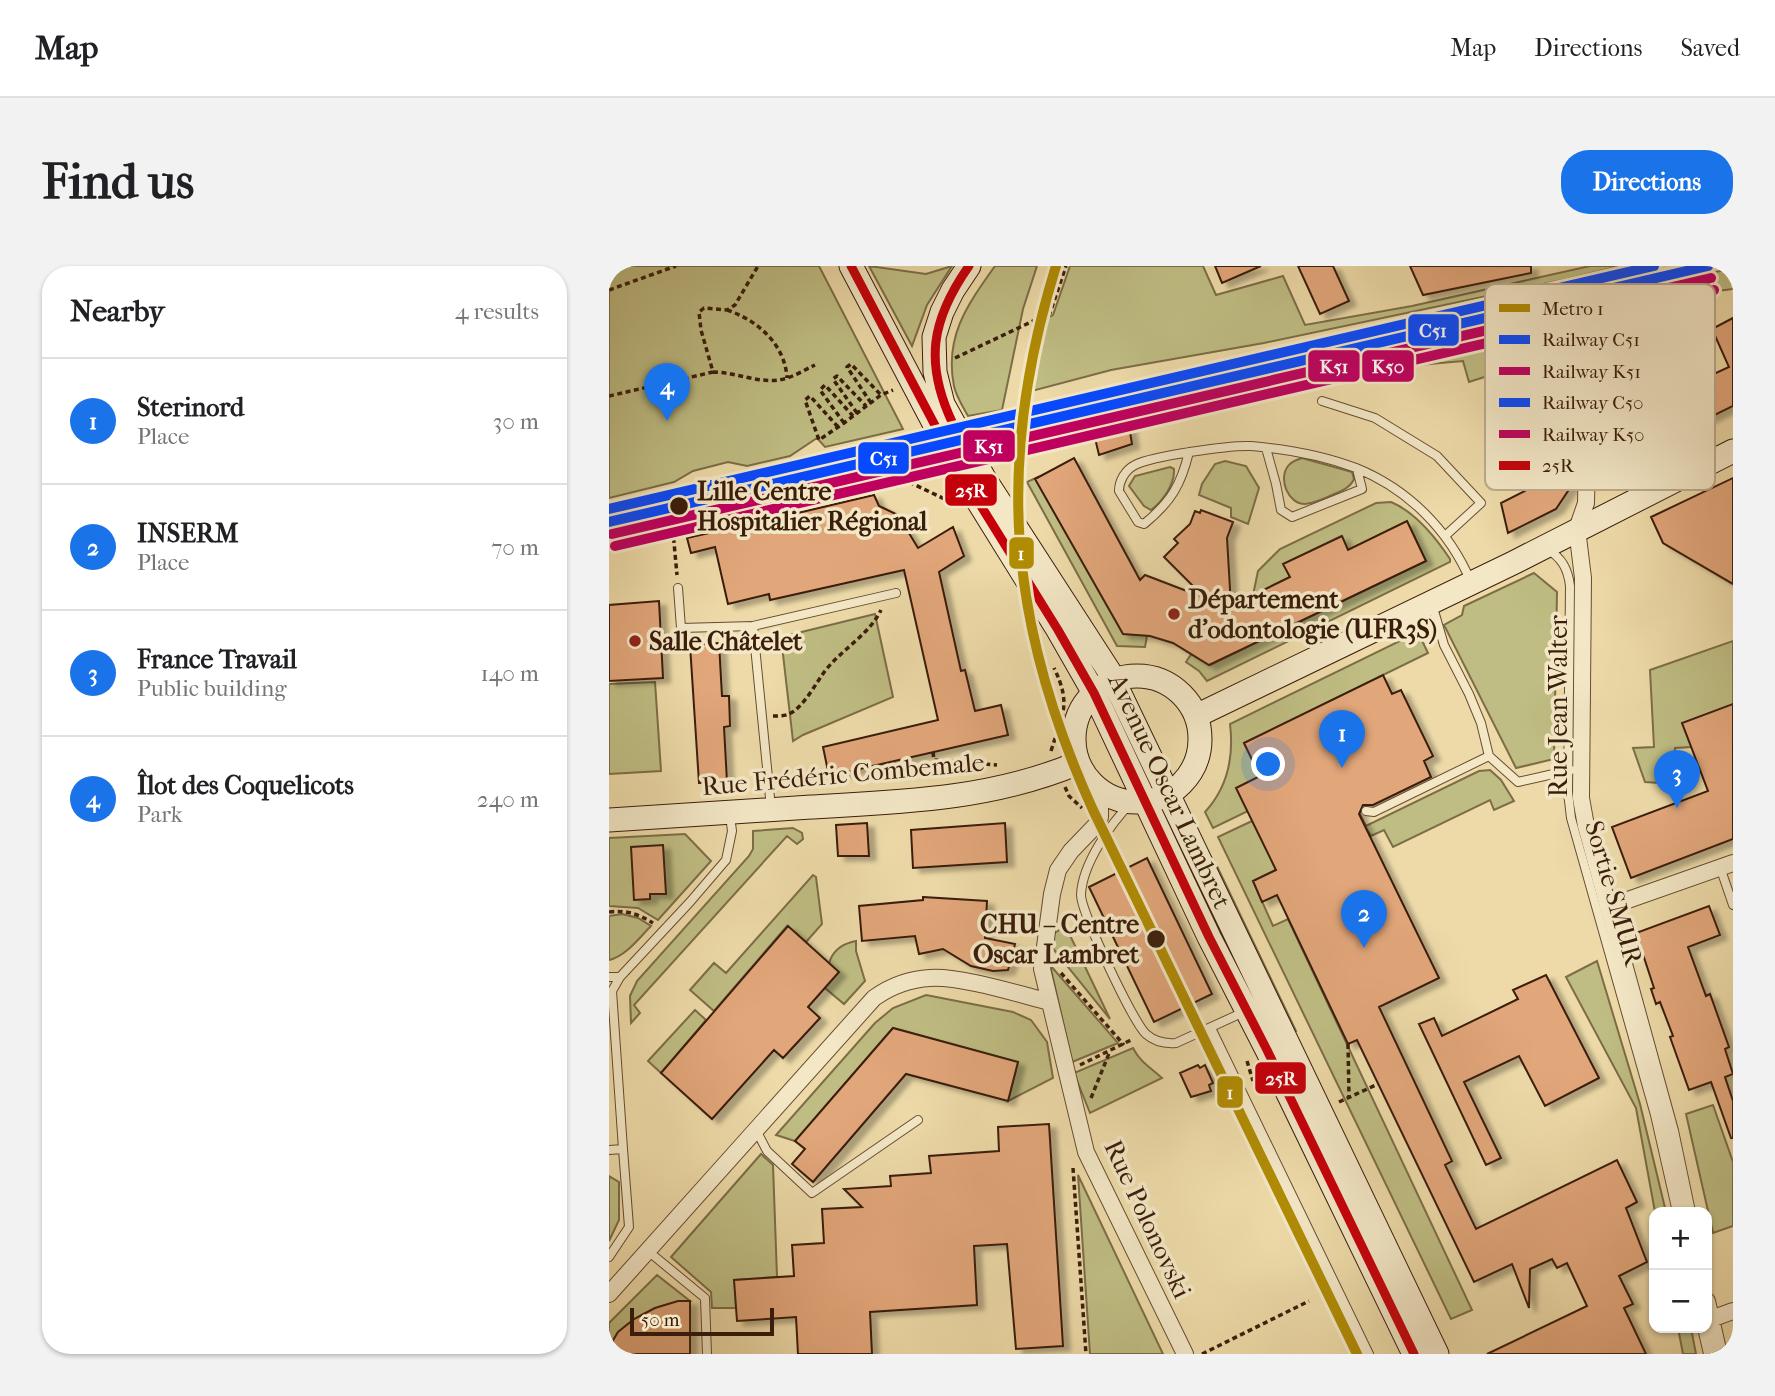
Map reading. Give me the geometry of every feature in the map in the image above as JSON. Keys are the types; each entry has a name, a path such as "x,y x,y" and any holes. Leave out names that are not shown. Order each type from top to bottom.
{"main road":[{"name":"Avenue Oscar Lambret","path":"852,266 932,402 948,416 969,490 1058,630 1094,693 1138,802 1246,1010 1414,1354"},
{"name":"Avenue Oscar Lambret","path":"932,402 934,337 953,289 969,266"},
{"path":"1715,460 1733,451"},
{"name":"Avenue Oscar Lambret","path":"969,490 1103,660 1114,680 1437,1354"},
{"path":"1196,716 1472,583 1655,490"},
{"path":"1141,676 1167,683 1187,701 1196,716 1201,734 1197,761 1188,777 1168,795 1138,802 1116,799 1095,786 1078,763 1074,741 1080,712 1094,693 1114,680 1141,676"},
{"name":"Rue Frédéric Combemale","path":"609,820 943,798 1045,777 1078,763"}],"street":[{"name":"Rue Jean Walter","path":"1586,490 1586,503 1577,529 1583,578 1575,769 1583,813 1670,1131 1686,1207"},
{"name":"Rue Polonovski","path":"1095,786 1100,817 1058,870 1042,969 1086,1152 1182,1352"},
{"path":"1608,906 1726,865"},
{"path":"609,1294 874,999 896,985 932,977 1050,1002"},
{"path":"1712,1321 1733,1311"},
{"path":"1711,1333 1719,1354"}],"lane":[{"path":"1322,401 1375,418 1437,456 1481,503 1445,536"},
{"path":"1189,452 1182,479 1161,509 1144,524 1139,522 1119,491 1124,474 1135,465 1189,452 1248,446 1308,453 1357,469 1412,500 1445,536 1472,583"},
{"path":"1266,448 1280,510 1292,517 1362,489 1357,469"},
{"name":"Sortie SMUR","path":"1543,547 1556,554 1567,568 1570,586 1575,769 1568,804 1655,1115 1676,1207"},
{"path":"678,588 681,628 753,626 892,594"},
{"path":"1431,602 1444,645 1481,723 1489,756 1518,782 1575,769"},
{"path":"753,626 771,809"},
{"path":"1366,811 1374,812 1489,756"},
{"path":"1138,802 1117,817 1096,852 1084,881 1081,897 1090,926 1134,1018 1144,1033 1164,1044 1176,1043 1246,1010"},
{"path":"609,1257 629,1227 612,991 620,977 726,860 732,831 730,812"},
{"path":"1726,865 1733,905"},
{"path":"609,977 620,977"},
{"path":"1211,1028 1369,1354"},
{"path":"756,1129 767,1151 812,1193 918,1120"},
{"path":"609,1150 623,1149"},
{"path":"647,1251 705,1298 707,1354"},
{"path":"1707,1333 1708,1354"}],"path":[{"path":"609,290 676,266"},
{"path":"727,310 735,305 743,294 758,266"},
{"path":"953,359 1050,313 1066,266"},
{"path":"713,372 701,330 699,312 704,308 743,315 770,337 787,366 787,378"},
{"path":"868,404 847,367 851,364 881,395"},
{"path":"609,396 713,372 731,372 753,379 776,380 815,365"},
{"path":"855,415 833,379 837,376 868,404"},
{"path":"844,423 820,390 825,385 855,415"},
{"path":"838,427 810,396 805,400 819,440 844,423 881,395 898,388"},
{"path":"886,471 969,490"},
{"path":"672,521 678,588"},
{"path":"762,718 790,714 808,696 844,650 876,619 892,594"},
{"name":"Avenue Oscar Lambret","path":"1053,667 1062,685 1065,700 1060,729 1053,745"},
{"path":"933,752 934,760 997,765"},
{"path":"609,912 637,914 665,929"},
{"path":"1043,952 1124,1045"},
{"path":"1066,1071 1144,1033"},
{"path":"1348,1044 1349,1097"},
{"path":"1078,1117 1094,1094 1110,1051"},
{"path":"1338,1102 1378,1084"},
{"path":"1073,1168 1086,1354"},
{"path":"1202,1354 1309,1301"}],"shaded area":[{"path":"819,266 903,429 825,447 817,438 790,456 747,466 728,462 693,471 674,482 609,498 609,268"},
{"path":"869,266 926,274 952,266 927,305 912,346"},
{"path":"995,266 1037,266 1023,309 1002,410 968,416 954,386 952,352 955,336 968,307"},
{"path":"1070,266 1203,266 1216,295 1283,276 1305,325 1485,290 1485,296 1264,343 1111,370 1032,391 1045,319 1053,315"},
{"path":"1590,266 1620,266 1543,284 1510,284"},
{"path":"1733,268 1733,289 1715,291 1715,284 1664,284"},
{"path":"1485,326 1485,377 1469,382 1463,361 1396,367 1092,432 1014,457 993,460 983,442"},
{"path":"1302,458 1352,472 1354,479 1345,489 1326,498 1316,502 1299,503 1286,490 1284,477 1290,464"},
{"path":"1225,461 1246,466 1259,488 1248,524 1231,517 1231,508 1199,495 1202,484 1215,464"},
{"path":"1170,467 1174,469 1174,475 1170,486 1164,497 1151,510 1144,506 1129,486 1135,476"},
{"path":"1038,477 1037,482 1147,636 1145,647 1117,646 1027,482"},
{"path":"1391,502 1408,512 1432,534 1450,562 1207,681 1186,662 1192,653 1210,665 1426,561 1407,521 1348,550 1341,536 1284,564 1290,577 1253,595 1258,571 1280,549 1376,503"},
{"path":"1534,573 1557,592 1554,759 1516,768 1444,625 1462,615 1464,606"},
{"path":"875,614 893,697 793,741 781,637"},
{"path":"1418,632 1428,653 1244,743 1260,776 1248,811 1213,828 1205,812 1219,792 1228,771 1230,724"},
{"path":"1733,641 1733,704 1692,747 1675,748 1675,784 1645,782 1633,748 1654,747 1650,670"},
{"path":"655,682 661,771 609,774 609,684"},
{"path":"1490,770 1501,780 1514,801 1494,810 1490,800 1393,847 1384,830 1371,836 1365,826 1253,881 1273,926 1288,919 1472,1310 1451,1319 1218,837 1252,821 1294,846 1360,814 1366,826 1479,771"},
{"path":"793,828 802,833 803,839 797,844 787,836 634,1005 640,1013 631,1023 630,996 637,981 749,856 753,849 753,831"},
{"path":"685,834 711,861 658,920 638,908 609,906 609,838"},
{"path":"1214,860 1296,1031 1292,1033 1210,862"},
{"path":"813,875 816,877 822,924 806,942 787,926 714,1011 690,990 714,963 726,973"},
{"path":"622,914 638,918 651,926 627,951 609,960 609,916"},
{"path":"1067,929 1110,1019 1051,946 1053,934"},
{"path":"856,941 856,951 865,981 844,1004 825,988 827,972 835,952 840,947"},
{"path":"1597,961 1640,1104 1665,1207 1654,1207 1636,1108 1566,977"},
{"path":"1050,965 1118,1043 1072,1062"},
{"path":"926,995 1013,1012 1031,1020 1047,1042 1053,1078 1008,1101 1018,1062 893,1028 795,1141 776,1135 875,1023 893,1008"},
{"path":"695,1010 706,1020 661,1073 648,1061"},
{"path":"1133,1048 1142,1061 1162,1078 1090,1113 1074,1073"},
{"path":"1713,1105 1733,1162 1733,1226 1713,1233 1712,1207 1707,1207 1686,1114"},
{"path":"761,1154 773,1165 777,1277 735,1280 736,1308 712,1308 711,1292 671,1257"},
{"path":"1078,1175 1163,1354 1090,1354"},
{"path":"609,1176 619,1182 619,1220 609,1241"},
{"path":"657,1275 690,1301 666,1305 643,1314 624,1328 609,1347 609,1323"},
{"path":"1679,1333 1692,1333 1696,1354 1683,1354"}],"building":[{"path":"1215,266 1261,266 1222,283"},
{"path":"1298,266 1333,266 1349,301 1320,314"},
{"path":"1410,266 1531,266 1531,273 1423,295"},
{"path":"1733,318 1733,406 1715,415 1715,374 1729,367 1715,336 1715,327"},
{"path":"1129,426 1132,444 1099,455 1094,434"},
{"path":"1074,458 1140,580 1145,575 1205,598 1164,557 1178,543 1174,539 1190,524 1195,511 1200,513 1201,510 1233,522 1227,538 1231,606 1290,577 1283,564 1342,536 1348,550 1407,521 1426,561 1209,665 1173,643 1150,636 1123,634 1035,479"},
{"path":"1733,478 1733,584 1663,543 1651,517 1708,490 1715,490 1715,487"},
{"path":"1527,490 1569,490 1556,509 1508,533 1501,503"},
{"path":"874,495 879,506 898,515 918,548 953,527 964,556 939,572 961,671 965,670 975,711 1001,705 1008,735 829,776 823,747 938,720 904,570 770,600 769,594 728,604 715,547 691,553 687,538 757,522 752,503 780,497 785,516"},
{"name":"Salle Châtelet","path":"659,601 663,678 609,681 609,605"},
{"path":"719,643 722,696 729,696 730,726 724,727 727,782 699,783 690,645"},
{"path":"1383,675 1392,694 1401,690 1433,756 1424,761 1431,777 1373,805 1363,805 1359,814 1439,978 1379,1007 1452,1161 1445,1165 1476,1229 1617,1160 1637,1202 1626,1208 1647,1262 1619,1276 1633,1304 1624,1308 1646,1354 1487,1354 1587,1306 1567,1263 1557,1268 1552,1259 1530,1269 1529,1308 1512,1264 1474,1282 1357,1040 1348,1044 1277,895 1262,902 1253,881 1276,870 1236,788 1260,776 1244,743"},
{"path":"1733,704 1733,839 1631,878 1612,827 1708,791 1682,723"},
{"path":"867,823 869,856 838,856 836,825"},
{"path":"1005,823 1007,862 913,868 911,830"},
{"path":"663,845 666,894 650,894 650,899 634,900 631,847"},
{"path":"1147,858 1212,994 1154,1022 1089,887"},
{"path":"923,897 987,901 985,938 1015,944 1008,970 993,971 971,966 943,949 919,954 915,936 862,941 859,906 923,900"},
{"path":"1709,906 1720,935 1688,947 1706,996 1710,994 1729,1047 1725,1049 1733,1074 1725,1077 1733,1101 1733,1138 1711,1082 1689,1090 1660,1002 1656,1004 1651,989 1654,988 1636,933"},
{"path":"788,926 839,972 808,1007 820,1018 783,1058 774,1050 712,1119 661,1073"},
{"path":"1546,975 1599,1078 1545,1106 1519,1056 1464,1082 1501,1158 1486,1165 1419,1024 1434,1018 1442,1036 1518,999 1513,990"},
{"path":"893,1028 1018,1062 1008,1101 906,1074 813,1182 792,1164 805,1149 795,1141"},
{"path":"1198,1065 1200,1068 1205,1065 1213,1083 1209,1085 1211,1091 1191,1097 1180,1073"},
{"path":"1049,1124 1063,1346 1016,1349 1007,1244 974,1246 977,1305 870,1312 872,1354 798,1354 796,1317 737,1321 734,1280 794,1276 792,1245 824,1243 822,1209 862,1207 844,1189 891,1186 890,1176 931,1173 929,1156 999,1151 998,1127"},
{"path":"678,1301 690,1301 690,1354 609,1354 609,1347 618,1332 634,1319 655,1308"}],"metro line":[{"name":"1","path":"1056,266 1037,338 1024,408 1018,475 1020,542 1028,608 1043,674 1065,741 1093,810 1357,1354"}],"rail line":[{"name":"C50","path":"1577,284 1654,266"},
{"name":"C51","path":"1631,284 1708,266"},
{"name":"K51","path":"1685,284 1711,278"},
{"name":"C50","path":"609,509 1485,305"},
{"name":"C51","path":"609,522 1485,318"},
{"name":"K51","path":"612,534 1485,331"},
{"name":"K50","path":"615,546 1485,343"}],"transit line":[{"name":"25R","path":"851,266 958,469 1094,693 1209,937 1267,1050 1414,1354"},
{"name":"25R","path":"953,424 938,381 936,342 946,305 969,266"}],"place":[{"name":"Îlot des Coquelicots","path":"667,421"},
{"name":"Lille Centre Hospitalier Régional","path":"679,506"},
{"name":"Département d’odontologie (UFR3S)","path":"1174,614"},
{"name":"Salle Châtelet","path":"635,641"},
{"name":"Sterinord","path":"1342,768"},
{"name":"France Travail","path":"1677,808"},
{"name":"CHU – Centre Oscar Lambret","path":"1156,939"},
{"name":"INSERM","path":"1364,948"}]}
